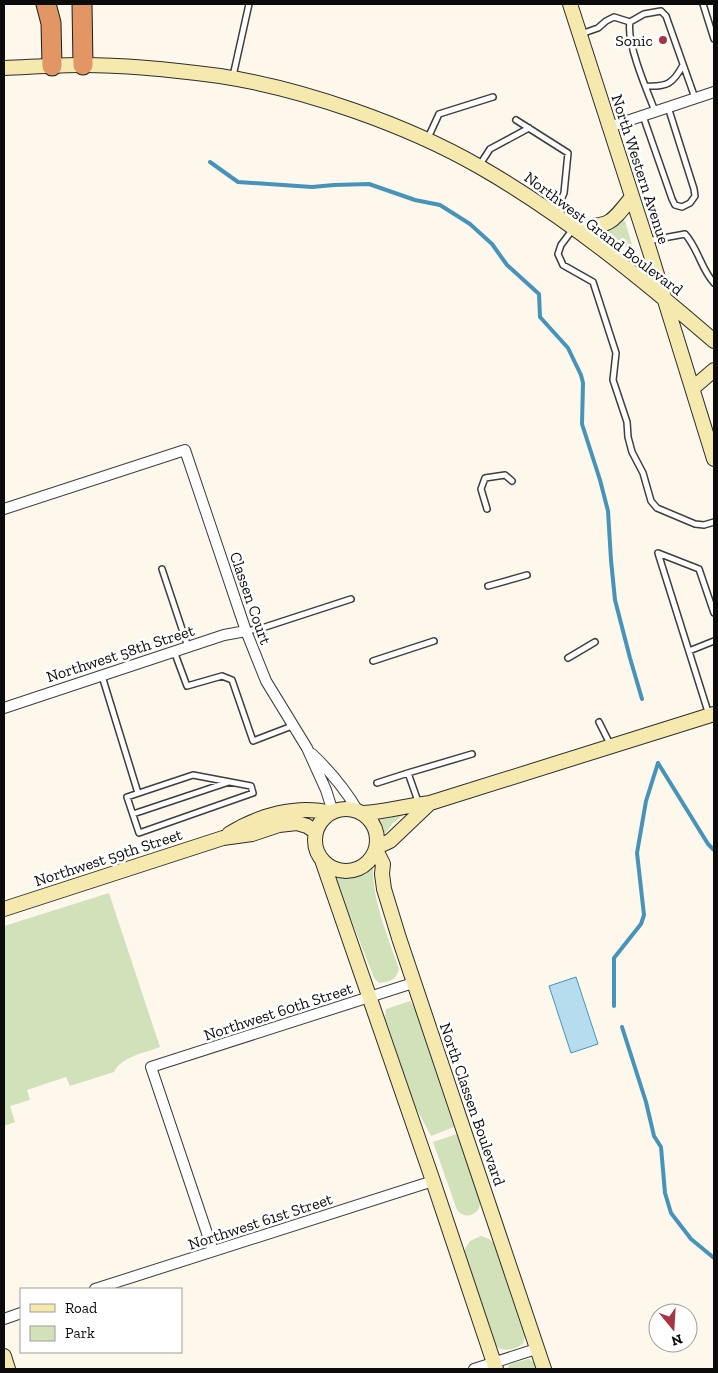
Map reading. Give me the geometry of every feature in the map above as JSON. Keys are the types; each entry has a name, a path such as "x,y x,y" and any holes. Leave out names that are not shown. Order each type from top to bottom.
{"highway":[{"path":"46,4 52,23 52,66"},
{"path":"82,4 83,65"}],"main road":[{"name":"North Western Avenue","path":"570,4 713,450"},
{"name":"Northwest Grand Boulevard","path":"4,68 83,65 161,69 232,78 308,97 386,122 479,166 574,228 714,340"},
{"path":"574,228 609,223 632,196"},
{"path":"693,388 714,370"},
{"path":"495,1366 433,1180 316,847 316,832 321,821 332,812 347,808 360,812 385,812 405,806 425,804 712,714"},
{"path":"322,860 336,869 352,870 367,863 376,848 390,841 425,804"},
{"name":"Northwest 59th Street","path":"223,838 245,824 284,812 317,809 332,812"},
{"name":"North Classen Boulevard","path":"360,812 374,826 377,833 376,848 383,864 384,889 413,983 544,1369"},
{"name":"Northwest 59th Street","path":"4,909 223,838 252,834 279,825 297,822 316,832"},
{"path":"4,1356 8,1369"}],"street":[{"path":"609,127 714,92"},
{"name":"Classen Court","path":"4,509 185,450 246,631 266,681 307,748 332,774 360,812"},
{"name":"Northwest 58th Street","path":"4,708 224,634 246,631"},
{"name":"Classen Court","path":"307,748 326,790 332,812"},
{"name":"Northwest 60th Street","path":"213,1251 151,1067 413,983"},
{"name":"Northwest 61st Street","path":"98,1288 433,1180"},
{"path":"4,1319 20,1313"},
{"path":"474,1369 495,1366 536,1348"}],"lane":[{"path":"232,78 249,4"},
{"path":"703,4 714,39"},
{"path":"655,112 628,30 630,22 644,14 661,11 666,16 695,99"},
{"path":"580,34 598,28 614,17 630,22"},
{"path":"646,86 666,85 676,77 683,65"},
{"path":"427,140 439,114 493,97"},
{"path":"643,116 672,199 675,205 682,207 690,203 695,196 668,108"},
{"path":"516,120 568,153 564,193 554,215"},
{"path":"479,166 490,149 529,128"},
{"path":"574,228 561,245 558,254 563,265 594,282 616,353 613,380 627,422 632,452 652,501 657,508 695,524 704,525 714,522"},
{"path":"647,242 685,234 692,241 702,265 714,283"},
{"path":"487,509 481,489 485,478 505,476 512,481"},
{"path":"712,714 658,553 699,569 714,613"},
{"path":"162,569 188,647"},
{"path":"488,586 527,575"},
{"path":"246,631 262,628 351,599"},
{"path":"373,661 434,640"},
{"path":"568,658 595,642"},
{"path":"689,650 714,642"},
{"path":"174,651 187,686 222,676 232,680 253,741 292,726"},
{"path":"102,675 138,793"},
{"path":"599,722 611,746"},
{"path":"377,783 472,754"},
{"path":"408,773 425,804"},
{"path":"193,775 229,782 251,786 253,793 139,833 127,797 193,775"},
{"path":"133,814 229,782"}],"green space":[{"path":"621,219 625,221 632,250 629,250 607,233"},
{"path":"407,812 393,823 383,836 382,828 377,820 391,818"},
{"path":"373,866 373,879 378,905 399,969 392,980 379,983 374,978 334,875 344,877 355,876"},
{"path":"109,893 160,1047 122,1062 114,1072 70,1086 66,1077 27,1090 30,1100 10,1106 15,1122 4,1126 4,926"},
{"path":"410,1001 414,1007 454,1127 431,1136 414,1104 385,1017 386,1009"},
{"path":"457,1134 480,1201 480,1206 476,1212 468,1215 457,1210 433,1142"},
{"path":"481,1236 495,1244 525,1335 523,1344 513,1349 506,1350 496,1346 465,1255 465,1249 470,1241"},
{"path":"529,1359 536,1364 537,1369 507,1369 510,1364"}],"water":[{"path":"576,977 598,1044 571,1053 549,986"}],"waterway":[{"path":"210,162 238,182 312,187 369,184 415,200 440,205 470,224 492,244 507,265 539,294 540,317 568,348 581,375 583,383 582,424 608,511 615,600 642,699"},
{"path":"658,763 708,844 714,850"},
{"path":"614,1006 614,958 641,924 644,915 637,853 646,801 658,763"},
{"path":"622,1027 646,1102 654,1136 661,1147 665,1193 671,1213 691,1239 714,1258"}],"place":[{"name":"Sonic","path":"663,40"}]}
